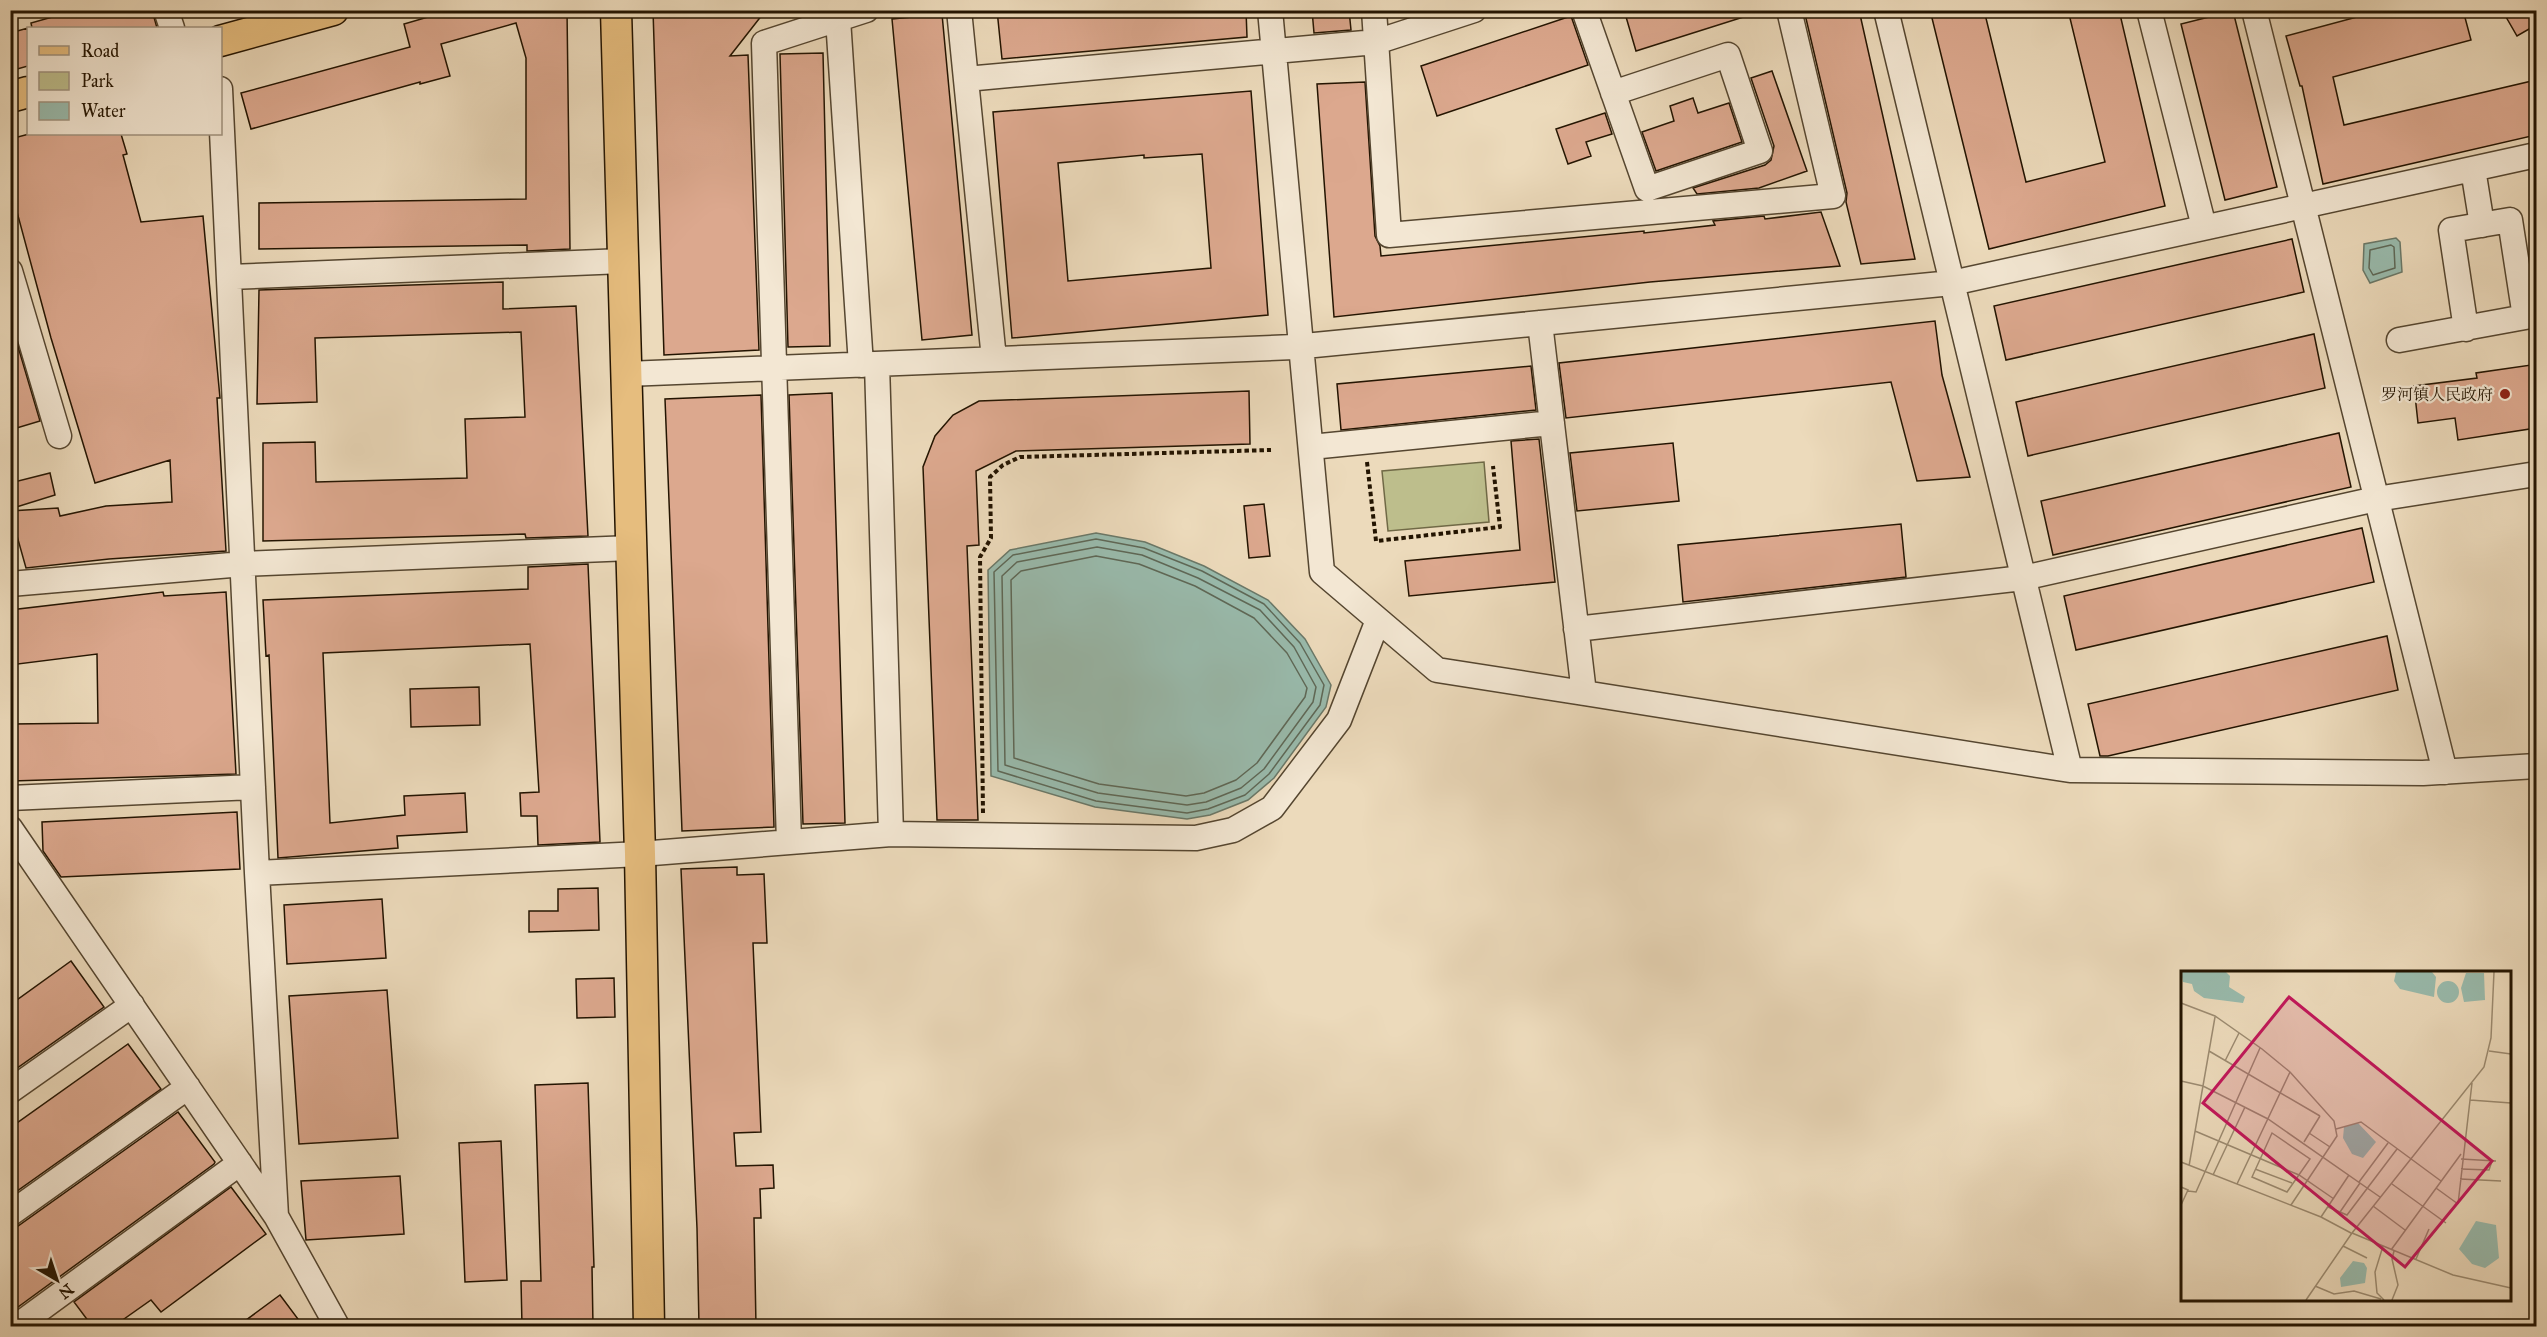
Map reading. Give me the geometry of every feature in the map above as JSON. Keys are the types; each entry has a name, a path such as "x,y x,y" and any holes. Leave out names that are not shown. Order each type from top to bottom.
{"main road":[{"path":"222,40 299,15 333,10"},
{"path":"616,10 640,854 649,1326"},
{"path":"10,97 27,92"}],"street":[{"path":"166,10 172,27"},
{"path":"789,842 764,43 866,10"},
{"path":"959,10 994,359"},
{"path":"1270,10 1322,572 1437,670 2070,770 2445,772 2536,766"},
{"path":"1374,10 1389,235 1833,196 1789,10"},
{"path":"966,79 1376,42 1474,10"},
{"path":"1584,10 1613,93 1647,189 1760,151 1728,55 1613,93"},
{"path":"1886,10 2070,770"},
{"path":"2149,10 2204,228"},
{"path":"2254,10 2445,772"},
{"path":"838,19 869,364 891,834"},
{"path":"222,131 257,873 276,1216"},
{"path":"626,374 1302,347 1952,283 2536,155"},
{"path":"2473,169 2482,225"},
{"path":"2399,340 2466,329 2531,316 2510,220 2451,230 2466,329"},
{"path":"229,277 623,261"},
{"path":"10,270 59,436"},
{"path":"1540,323 1584,693"},
{"path":"1311,447 1552,423"},
{"path":"1576,629 2023,578 2376,499 2536,474"},
{"path":"10,585 243,564 632,548"},
{"path":"257,873 640,854 891,834 1196,838 1233,830 1272,808 1340,720 1378,620"},
{"path":"10,798 253,787"},
{"path":"10,828 276,1216 337,1326"},
{"path":"10,1091 132,1005"},
{"path":"10,1214 188,1087"},
{"path":"17,1326 240,1163"}],"path":[{"path":"1365,442 1376,541 1500,527 1493,466"},
{"path":"983,835 980,557 992,538 990,477 1003,465 1020,457 1271,450"}],"green space":[{"path":"1484,462 1489,522 1388,531 1382,471"}],"water":[{"path":"2396,238 2400,242 2402,272 2370,283 2363,270 2364,244"},
{"path":"1096,533 1145,542 1204,566 1268,600 1305,639 1331,685 1326,707 1274,778 1248,800 1210,815 1187,819 1095,807 991,776 988,570 1010,550"}],"building":[{"path":"77,10 152,10 157,27 32,27 31,23"},
{"path":"452,10 567,10 570,249 527,251 527,245 259,249 259,203 526,199 526,58 516,23 441,44 450,76 420,84 420,82 251,129 241,93 410,47 404,24"},
{"path":"653,10 766,10 730,56 748,55 759,350 664,355"},
{"path":"997,10 1246,10 1247,37 1002,59"},
{"path":"1312,10 1349,10 1351,30 1314,33"},
{"path":"1624,10 1752,10 1753,14 1636,51"},
{"path":"1804,10 1859,10 1915,259 1861,264 1846,202 1847,193"},
{"path":"1930,10 1984,10 2026,182 2105,162 2068,10 2119,10 2165,206 1989,249"},
{"path":"2383,10 2463,10 2471,40 2333,77 2344,125 2536,80 2536,135 2323,184 2302,86 2300,86 2286,36"},
{"path":"2502,10 2536,10 2536,25 2517,36"},
{"path":"2233,11 2277,187 2225,200 2181,24"},
{"path":"942,14 972,335 922,340 892,19"},
{"path":"1571,16 1588,65 1437,116 1421,66"},
{"path":"27,28 27,66 10,71 10,33"},
{"path":"823,53 830,346 788,347 780,54"},
{"path":"1772,71 1807,171 1759,188 1697,194 1693,188 1765,165 1771,160 1774,146 1751,78"},
{"path":"1365,82 1375,236 1380,246 1381,256 1644,231 1644,233 1715,225 1713,221 1764,216 1765,219 1821,212 1840,266 1650,282 1334,317 1317,84"},
{"path":"1251,91 1268,315 1012,338 993,112","holes":["1202,154 1211,268 1068,281 1058,163 1144,155 1144,158"]},
{"path":"1693,98 1698,113 1729,103 1742,142 1656,171 1642,132 1674,121 1670,106"},
{"path":"1605,113 1612,134 1586,142 1591,156 1568,164 1556,129"},
{"path":"27,135 121,135 127,154 123,155 141,222 203,216 220,398 217,398 226,551 109,559 26,568 10,511 58,508 60,516 106,506 172,502 170,460 95,483 51,338 10,186 10,139"},
{"path":"2292,239 2304,292 2006,360 1994,306"},
{"path":"503,282 503,309 576,306 588,536 526,538 525,534 263,541 263,443 315,442 316,482 467,478 465,419 525,417 521,332 315,338 317,402 257,404 259,290"},
{"path":"1935,321 1942,375 1970,477 1917,481 1891,382 1566,418 1559,363"},
{"path":"10,333 14,333 40,421 10,430"},
{"path":"2314,334 2325,388 2028,456 2016,402"},
{"path":"2531,365 2532,370 2536,369 2536,428 2458,440 2455,418 2418,423 2414,386 2477,378 2476,373"},
{"path":"1531,366 1536,410 1341,430 1337,384"},
{"path":"1249,391 1250,444 1016,451 976,471 979,545 967,546 978,820 937,820 923,467 935,436 953,415 979,401"},
{"path":"832,393 845,823 803,824 789,395"},
{"path":"761,395 774,827 682,831 665,399"},
{"path":"2339,433 2351,487 2053,555 2041,501"},
{"path":"1539,439 1555,582 1409,596 1405,561 1520,550 1511,441"},
{"path":"1673,443 1679,501 1577,511 1570,453"},
{"path":"50,473 55,495 10,509 10,483"},
{"path":"1264,504 1270,556 1249,558 1244,506"},
{"path":"1901,524 1906,577 1683,602 1678,545"},
{"path":"2362,528 2374,582 2076,650 2064,596"},
{"path":"588,564 600,842 538,845 537,816 521,816 520,793 539,792 530,644 323,653 330,823 405,815 404,796 465,793 467,832 397,836 398,848 278,858 269,655 266,656 263,600 528,589 528,567"},
{"path":"163,592 164,596 226,592 236,774 12,781 12,724 98,723 97,654 10,665 10,610"},
{"path":"2387,636 2398,690 2100,756 2088,704"},
{"path":"479,687 480,725 411,727 410,689"},
{"path":"237,812 240,869 61,877 43,851 42,822"},
{"path":"737,867 737,875 764,874 767,943 753,943 761,1132 734,1133 736,1166 773,1165 774,1188 760,1189 761,1218 754,1218 756,1326 699,1326 697,1228 681,869"},
{"path":"598,888 599,930 529,932 529,911 558,911 558,889"},
{"path":"382,899 386,958 287,964 284,905"},
{"path":"71,961 104,1007 10,1073 10,1005"},
{"path":"614,978 615,1017 577,1018 576,979"},
{"path":"387,990 398,1138 299,1144 289,996"},
{"path":"128,1044 161,1089 10,1196 10,1128"},
{"path":"588,1083 594,1267 592,1267 593,1326 522,1326 521,1281 541,1281 535,1085"},
{"path":"178,1112 215,1162 214,1164 18,1307 10,1297 10,1228 18,1226"},
{"path":"501,1141 507,1280 465,1282 459,1143"},
{"path":"400,1176 404,1234 306,1240 301,1181"},
{"path":"231,1187 266,1234 161,1312 151,1300 114,1326 92,1326 74,1302"},
{"path":"280,1295 298,1319 289,1326 238,1326"}],"place":[{"name":"罗河镇人民政府","path":"2505,394"}]}
